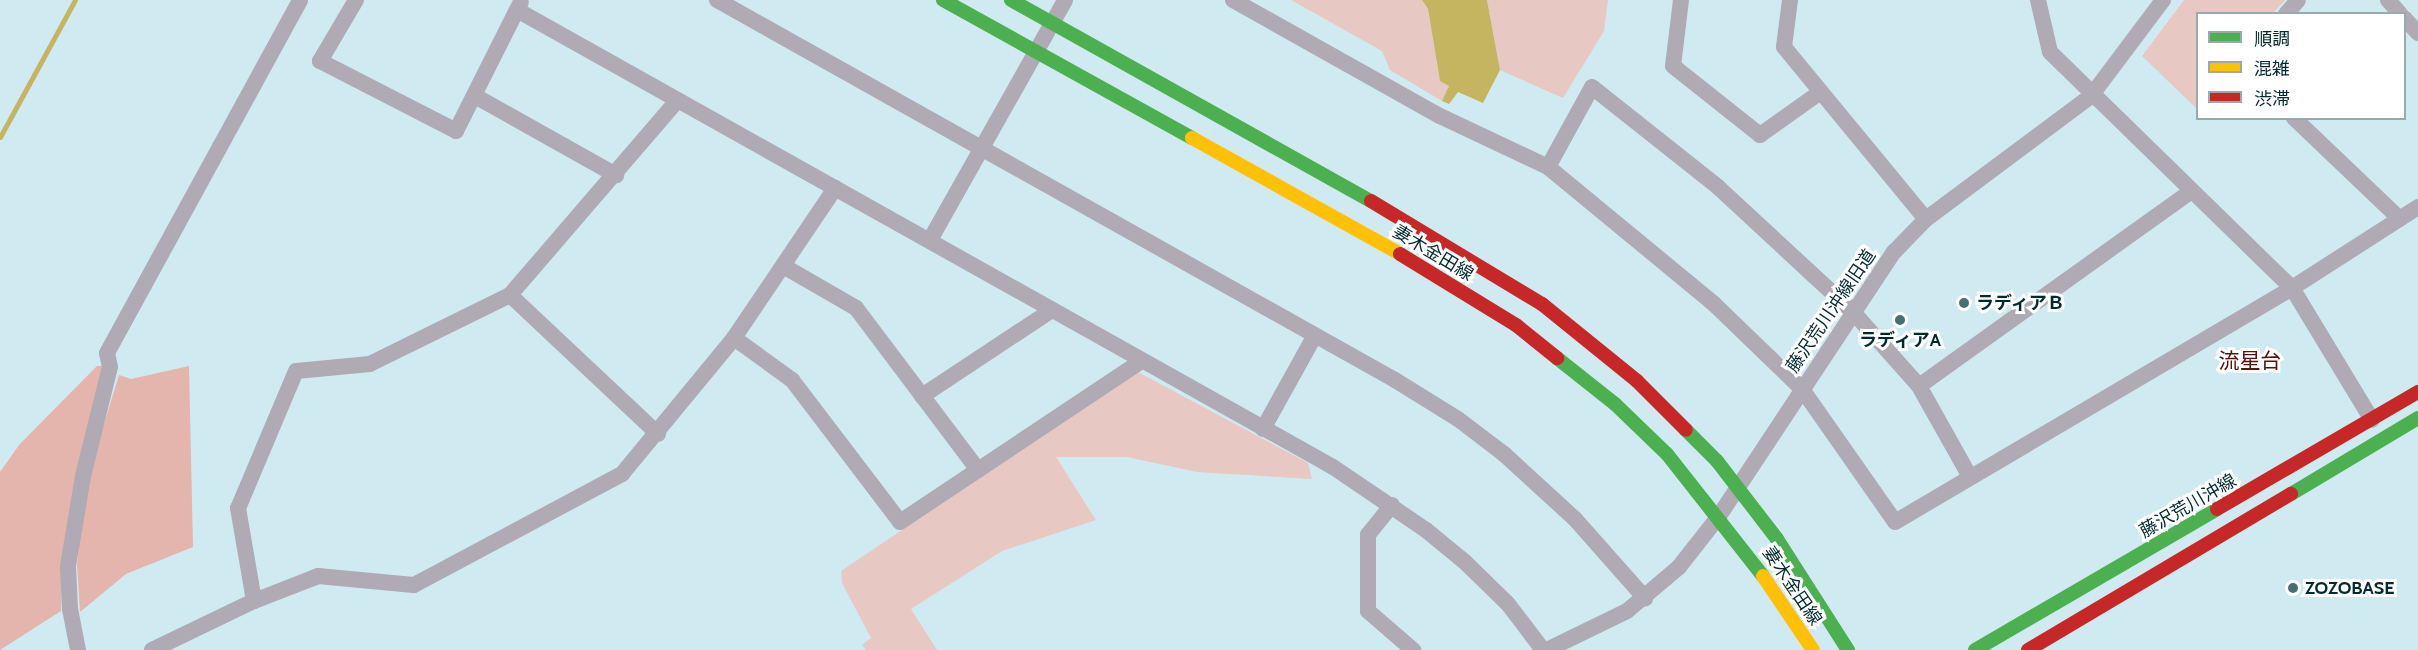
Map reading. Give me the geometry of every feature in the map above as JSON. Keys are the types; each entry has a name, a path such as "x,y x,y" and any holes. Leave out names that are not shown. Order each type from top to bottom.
{"street":[{"path":"78,650 70,609 68,566 83,476 110,367 107,352 300,0"},
{"path":"356,0 320,61 456,131 519,5 676,102 930,240 1141,361 1333,467 1392,505 1465,562 1508,604 1545,650"},
{"path":"717,0 982,147 1449,413 1504,454 1575,519 1645,598"},
{"name":"妻木金田線","path":"943,0 1373,238 1516,325 1615,404 1667,454 1719,516 1782,601 1813,650"},
{"name":"妻木金田線","path":"1011,0 1446,243 1542,304 1637,381 1739,487 1784,548 1848,650"},
{"path":"930,240 1065,0"},
{"path":"1233,0 1440,116 1548,167 1714,304 1802,390 1895,522 2292,288 2418,207"},
{"path":"1681,0 1672,66 1760,135 1819,93"},
{"path":"1790,0 1784,47 1819,93 1926,219"},
{"path":"2038,0 2050,52 2091,96 2292,288 2372,420"},
{"name":"藤沢荒川沖線旧道","path":"1545,650 1606,623 1645,598 1679,567 1739,487 1894,252 1926,219 2091,96 2163,0"},
{"path":"2288,12 2298,0"},
{"path":"2388,0 2398,12"},
{"path":"2406,20 2418,33"},
{"path":"1548,167 1592,87 1718,187 1854,313 1919,386 1970,477"},
{"path":"475,96 616,175"},
{"path":"254,601 238,508 296,370 370,364 510,295 616,175 676,102"},
{"path":"2296,120 2400,219"},
{"path":"152,650 254,601 318,576 414,585 622,474 658,434 734,338 785,267 835,188"},
{"path":"1919,386 2190,192"},
{"path":"785,267 856,308 978,470"},
{"path":"510,295 658,434"},
{"path":"922,396 1052,310"},
{"path":"1263,429 1315,335"},
{"path":"734,338 792,380 900,522 1141,361"},
{"name":"藤沢荒川沖線","path":"1975,650 2418,392"},
{"path":"2028,650 2418,418"},
{"path":"1392,505 1368,536 1368,611 1413,650"}],"shaded area":[{"path":"1291,0 1422,0 1428,9 1440,81 1449,86 1442,101 1390,70 1382,51"},
{"path":"1422,0 1487,0 1500,70 1483,103 1458,92 1449,104 1442,101 1449,86 1440,81 1428,9"},
{"path":"1487,0 1608,0 1604,31 1563,98 1500,70"},
{"path":"2184,0 2285,0 2274,12 2196,12 2196,108 2142,56"},
{"path":"97,366 104,366 62,565 61,611 0,650 0,472 19,445"},
{"path":"189,366 193,547 126,574 80,612 77,565 85,486 119,375 131,379"},
{"path":"1138,372 1308,463 1312,479 1197,472 1127,457 1056,457 1096,520 1002,551 911,609 937,650 866,650 862,645 871,638 842,583 841,571"}],"waterway":[{"path":"0,137 75,0"}],"traffic: fast":[{"path":"943,0 1192,138"},
{"path":"1011,0 1371,201"},
{"path":"1557,358 1615,404 1667,454 1763,576"},
{"path":"2291,494 2418,418"},
{"path":"1686,430 1717,461 1777,539 1848,650"},
{"path":"1975,650 2217,509"}],"traffic: slow":[{"path":"1192,138 1400,254"},
{"path":"1763,576 1813,650"}],"traffic: jam":[{"path":"1371,201 1542,304 1637,381 1686,430"},
{"path":"1400,254 1516,325 1557,358"},
{"path":"2217,509 2418,392"},
{"path":"2028,650 2291,494"}],"place":[{"name":"ラディアＢ","path":"1964,303"},
{"name":"ラディアA","path":"1900,320"},
{"name":"ZOZOBASE","path":"2293,588"}],"district":[{"name":"流星台","path":"2250,361"}]}
